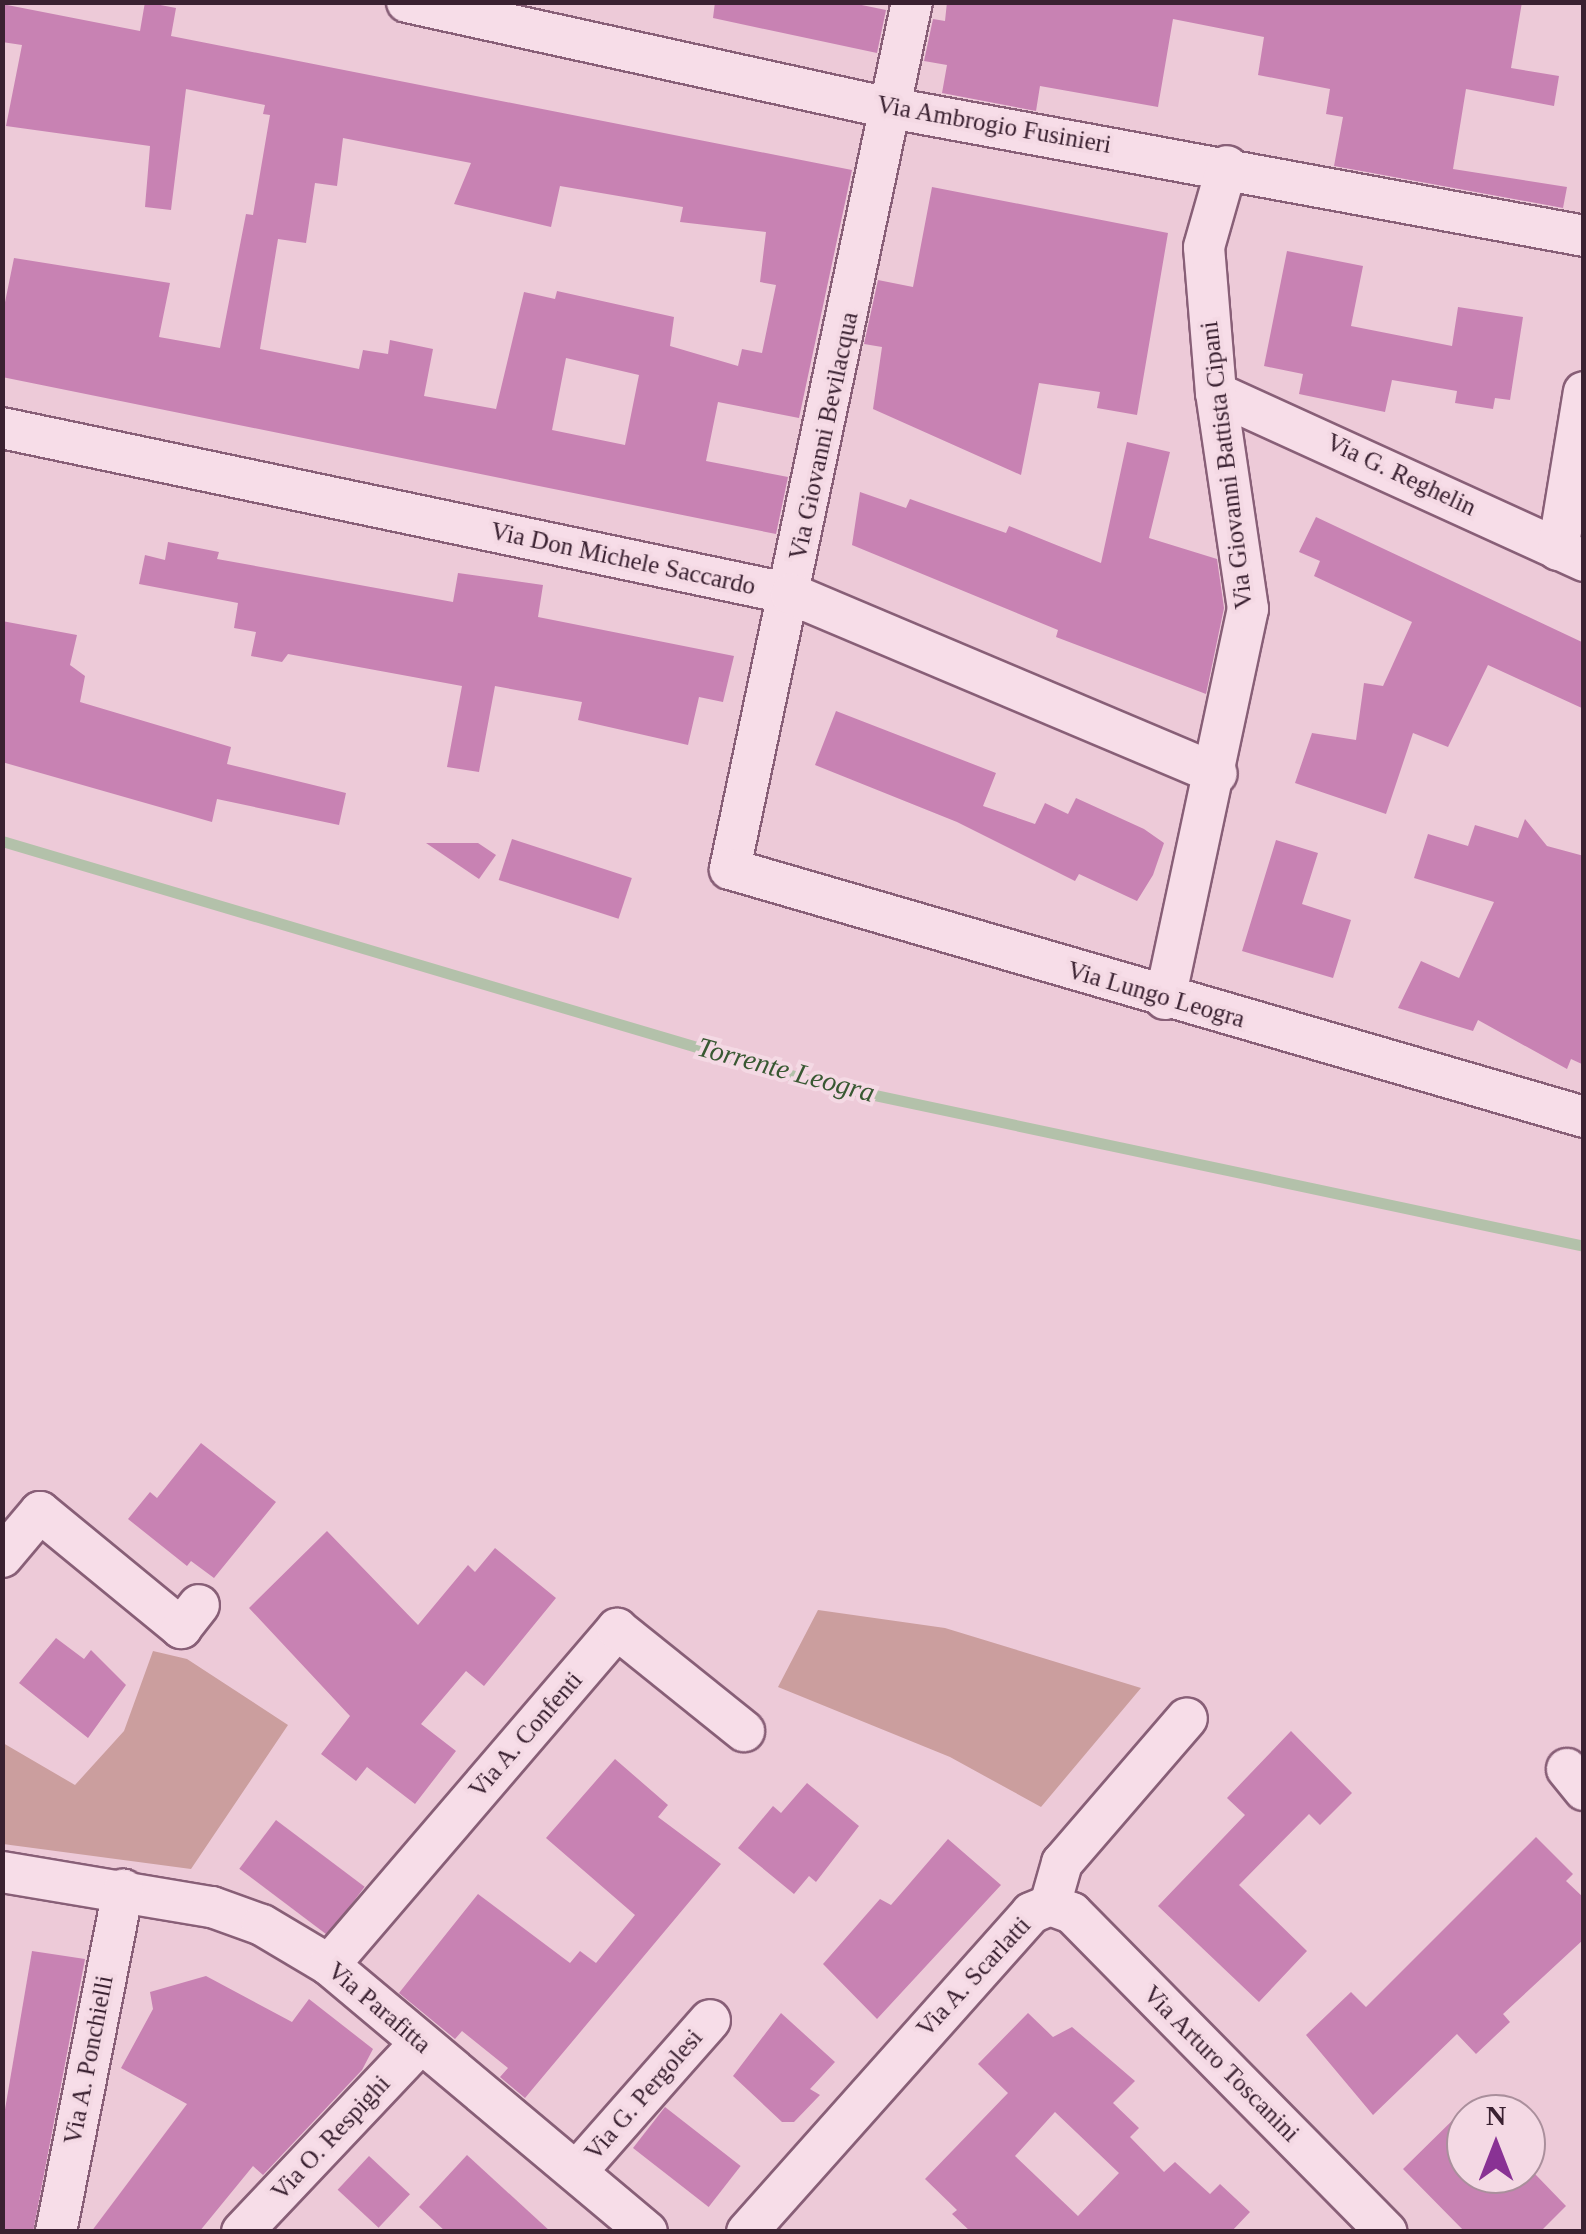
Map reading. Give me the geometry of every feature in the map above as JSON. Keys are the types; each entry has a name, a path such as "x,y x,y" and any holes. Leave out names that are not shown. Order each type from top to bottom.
{"street":[{"name":"Via Ambrogio Fusinieri","path":"407,2 891,108 1227,166 1584,236"},
{"name":"Via Giovanni Bevilacqua","path":"730,869 791,594 912,2"},
{"name":"Via Giovanni Battista Cipani","path":"1165,998 1217,774 1248,609 1216,393 1204,247 1227,166"},
{"path":"1571,555 1584,392"},
{"name":"Via G. Reghelin","path":"1216,393 1571,555"},
{"name":"Via Don Michele Saccardo","path":"2,428 791,594 1217,774"},
{"name":"Via Lungo Leogra","path":"730,869 1584,1117"},
{"path":"2,1558 40,1512 180,1628 199,1605"},
{"name":"Via A. Confenti","path":"329,1964 617,1629 744,1731"},
{"name":"Via A. Scarlatti","path":"746,2232 1031,1913 1050,1905 1062,1863 1188,1718"},
{"name":"Via Parafitta","path":"2,1872 123,1889 212,1907 262,1925 329,1964 420,2044 577,2171 632,2227"},
{"name":"Via A. Ponchielli","path":"56,2232 123,1889"},
{"name":"Via Arturo Toscanini","path":"1050,1905 1072,1913 1387,2232"},
{"name":"Via G. Pergolesi","path":"577,2171 710,2020"},
{"name":"Via O. Respighi","path":"242,2232 420,2044"}],"shaded area":[{"path":"818,1610 945,1628 1141,1688 1041,1807 950,1757 778,1687"},
{"path":"153,1651 187,1659 288,1725 191,1869 3,1844 3,1743 75,1785 124,1731"}],"building":[{"path":"145,2 176,8 171,36 852,170 799,418 718,402 706,461 788,477 776,534 2,377 2,317 14,258 170,283 159,337 220,348 246,214 253,215 270,115 263,114 265,105 186,89 171,210 145,207 150,146 6,126 22,45 2,42 2,4 140,31","holes":["343,138 471,163 454,204 551,227 560,186 683,207 680,222 766,232 760,282 776,285 762,353 742,349 738,366 670,346 674,317 557,291 555,299 524,292 496,409 424,396 433,349 390,340 388,354 363,350 359,369 260,349 278,239 306,243 315,183 337,186","566,358 639,375 625,445 552,430"]},
{"path":"715,2 847,2 886,10 877,53 713,18"},
{"path":"947,2 1522,2 1511,68 1559,76 1554,106 1466,89 1453,169 1567,187 1563,208 1334,166 1343,117 1326,114 1330,89 1258,75 1264,37 1173,19 1158,107 1040,86 1036,111 942,93 947,65 924,61 933,19 945,21"},
{"path":"932,187 1168,233 1137,415 1097,408 1100,392 1039,383 1021,475 873,409 882,347 864,344 878,280 913,287"},
{"path":"1287,251 1363,266 1351,326 1452,346 1458,307 1523,317 1510,400 1495,398 1493,409 1455,403 1457,391 1392,380 1385,412 1299,394 1303,374 1264,366"},
{"path":"1127,442 1170,452 1149,538 1217,559 1224,608 1206,694 1056,637 1058,630 852,545 860,492 906,508 910,499 1006,533 1009,526 1101,563"},
{"path":"1316,517 1584,643 1584,709 1488,665 1448,747 1413,733 1386,814 1295,783 1312,733 1356,740 1364,683 1383,686 1412,622 1314,576 1320,561 1299,552"},
{"path":"168,542 219,552 217,559 453,602 458,573 543,585 538,617 734,656 723,702 699,697 688,745 578,720 582,702 495,686 479,772 447,767 462,686 288,654 282,662 251,656 256,632 234,628 238,603 139,584 145,555 165,560"},
{"path":"2,621 77,635 70,665 85,676 80,702 231,747 227,764 346,793 339,825 217,799 212,822 2,762"},
{"path":"836,711 996,773 983,806 1035,824 1045,803 1068,814 1076,798 1144,829 1164,843 1153,875 1137,901 1079,874 1075,881 957,822 815,765"},
{"path":"1525,819 1547,846 1584,856 1584,1065 1571,1059 1567,1069 1478,1020 1473,1031 1398,1008 1421,961 1459,978 1494,902 1414,878 1428,834 1468,846 1475,825 1518,838"},
{"path":"512,839 632,878 619,919 499,880"},
{"path":"1276,840 1318,853 1302,904 1351,920 1333,978 1242,951"},
{"path":"426,843 478,843 496,855 479,879"},
{"path":"201,1443 276,1502 214,1578 191,1561 187,1566 128,1519 150,1492 157,1498"},
{"path":"327,1531 418,1625 468,1565 475,1572 495,1548 556,1598 484,1686 466,1671 421,1724 456,1751 415,1804 367,1767 356,1781 321,1754 350,1716 249,1608"},
{"path":"56,1638 84,1659 91,1650 126,1685 88,1738 19,1683"},
{"path":"1291,1731 1352,1793 1320,1825 1309,1814 1239,1885 1307,1951 1259,2002 1158,1906 1245,1815 1227,1798"},
{"path":"615,1759 668,1805 658,1817 721,1864 525,2098 500,2077 508,2068 462,2031 455,2039 399,1993 478,1894 570,1963 580,1951 596,1963 635,1915 546,1838"},
{"path":"807,1783 859,1826 816,1882 809,1876 794,1894 738,1848 773,1806 781,1813"},
{"path":"276,1820 365,1887 328,1936 239,1869"},
{"path":"1536,1837 1573,1874 1566,1881 1584,1898 1584,1939 1503,2014 1510,2022 1476,2054 1457,2034 1373,2115 1306,2035 1351,1992 1366,2007"},
{"path":"948,1839 1001,1885 877,2019 823,1964 880,1899 891,1905"},
{"path":"32,1951 85,1959 33,2232 2,2232 2,2127"},
{"path":"206,1976 292,2022 309,1999 373,2049 362,2070 263,2175 253,2166 199,2232 91,2232 187,2104 121,2068 153,2009 150,1992"},
{"path":"781,2013 835,2062 810,2089 820,2095 794,2122 782,2122 733,2076"},
{"path":"1028,2013 1053,2037 1072,2027 1135,2081 1113,2103 1139,2128 1130,2137 1164,2172 1175,2162 1210,2194 1220,2184 1250,2212 1231,2232 971,2232 952,2214 957,2210 925,2179 1008,2093 978,2064","holes":["1055,2112 1119,2173 1078,2216 1015,2156"]},
{"path":"665,2107 741,2166 709,2207 633,2148"},
{"path":"1446,2127 1446,2194 1546,2194 1546,2185 1566,2206 1540,2232 1465,2232 1403,2169"},
{"path":"467,2155 551,2232 446,2232 419,2207"},
{"path":"369,2156 410,2194 379,2228 338,2190"}],"waterway":[{"name":"Torrente Leogra","path":"2,841 818,1083 1584,1246"}]}
